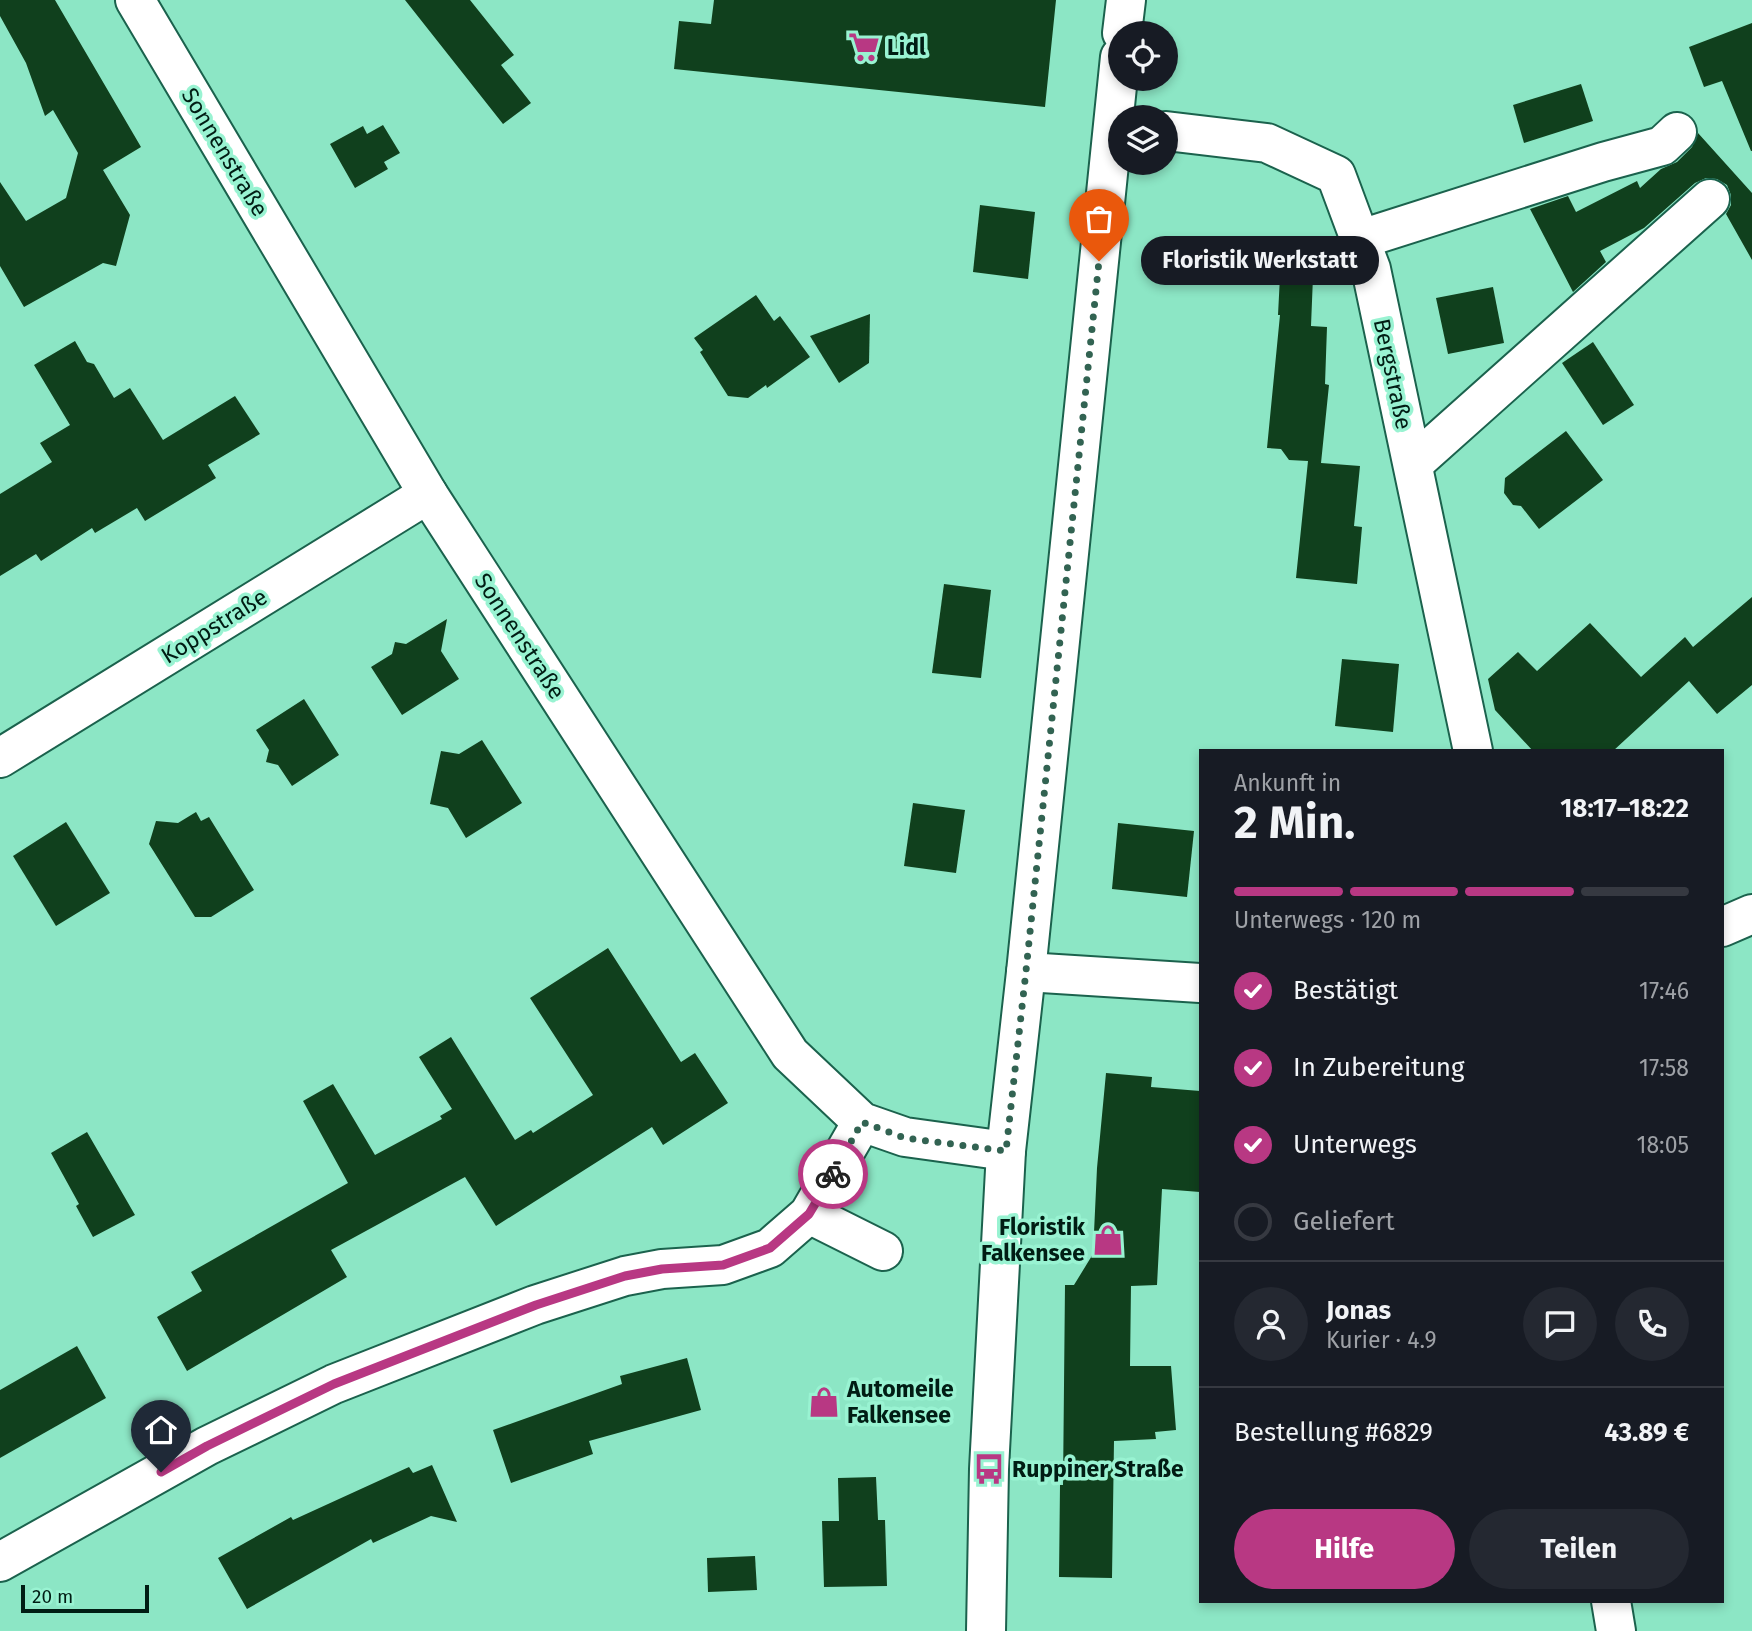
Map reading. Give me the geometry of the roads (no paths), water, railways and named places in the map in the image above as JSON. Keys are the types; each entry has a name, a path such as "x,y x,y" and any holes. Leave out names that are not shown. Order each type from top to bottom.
{"street":[{"name":"Sonnenstraße","path":"135,0 428,494 790,1054 862,1122 905,1138 1006,1151"},
{"path":"1123,21 1126,0"},
{"name":"Bergstraße","path":"1178,132 1267,143 1336,175 1371,269 1473,749"},
{"path":"1361,239 1603,162 1662,146 1677,132"},
{"path":"986,1631 989,1469 1006,1151 1111,175"},
{"path":"1413,464 1710,199"},
{"name":"Koppstraße","path":"0,758 428,494"},
{"path":"1724,927 1752,914"},
{"path":"1026,971 1199,983"},
{"path":"0,1562 207,1446 334,1384 536,1305 625,1276 662,1269 723,1265 770,1248 809,1214 862,1122"},
{"path":"809,1214 883,1251"},
{"path":"1611,1603 1616,1631"}],"place":[{"name":"Lidl","path":"864,47"},
{"name":"Floristik Werkstatt","path":"1099,261"},
{"name":"Floristik Falkensee","path":"1108,1240"},
{"name":"Automeile Falkensee","path":"824,1402"},
{"name":"Ruppiner Straße","path":"989,1469"}]}
